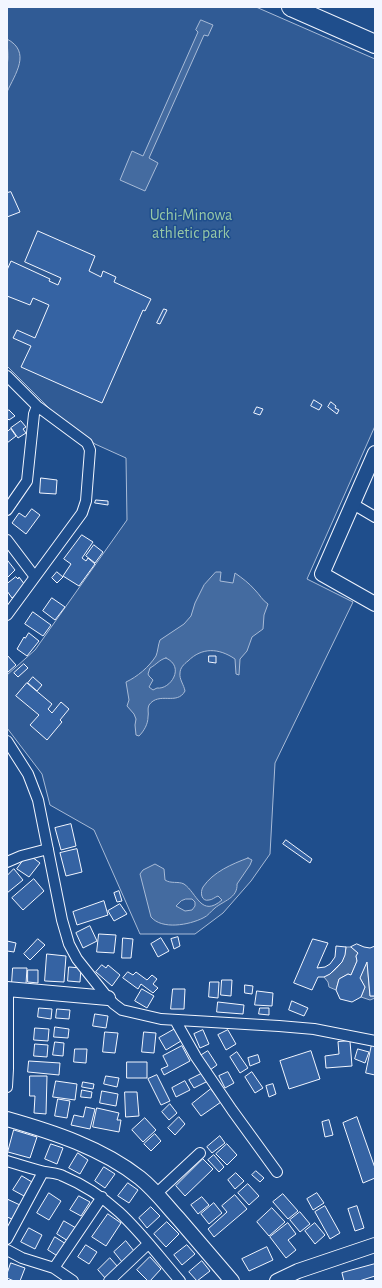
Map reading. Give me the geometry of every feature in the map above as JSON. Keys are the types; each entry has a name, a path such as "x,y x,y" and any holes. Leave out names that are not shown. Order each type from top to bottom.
{"highway":[{"path":"291,7 375,44"}],"street":[{"path":"7,376 37,406 86,443 90,450 86,501 82,513 7,615"},
{"path":"7,510 28,481 34,414 37,406"},
{"path":"375,452 322,574 375,604"},
{"path":"352,504 375,517"},
{"path":"7,540 35,577"},
{"path":"7,741 28,774 38,800 62,920 70,944 77,959 108,998 122,1010 161,1019 300,1028 375,1040"},
{"path":"7,862 21,856 48,849"},
{"path":"7,1087 7,989 108,998"},
{"path":"175,1020 200,1063 277,1172"},
{"path":"7,1119 46,1130 82,1144 118,1163 140,1178 157,1194 232,1281"},
{"path":"157,1194 200,1153"},
{"path":"7,1162 43,1172 62,1175 90,1189 102,1197 136,1228 180,1281"},
{"path":"7,1239 43,1172"},
{"path":"54,1268 102,1197"},
{"path":"109,1281 148,1244"},
{"path":"277,1281 298,1271 375,1245"},
{"path":"7,1250 22,1258 54,1268 73,1281"}],"green space":[{"name":"Uchi-Minowa athletic park","path":"7,7 256,7 375,59 375,426 307,579 353,602 275,763 270,854 251,881 223,913 195,934 140,934 94,830 50,805 42,774 7,728 7,675 35,650 127,520 126,458 95,444 60,419 7,366"}],"shaded area":[{"path":"201,20 213,25 208,36 204,35 149,158 158,163 145,191 120,180 132,151 143,156 198,32 196,30"},
{"path":"7,39 15,44 19,50 20,57 17,71 7,92 8,55"},
{"path":"216,572 221,572 220,581 233,583 235,573 250,585 268,604 264,615 263,629 252,637 247,651 240,659 239,675 236,674 235,659 229,655 217,651 205,651 193,656 181,668 180,671 180,678 185,691 177,698 163,698 153,701 148,706 148,720 143,732 139,736 136,735 136,719 134,714 127,706 129,700 126,682 150,664 157,654 160,640 184,624 191,616 195,603 204,585","holes":["166,658 172,662 175,667 175,672 171,682 162,688 153,690 149,687 153,680 148,674 150,668"]},
{"path":"248,858 252,860 237,884 237,889 233,896 205,917 191,923 169,925 162,924 151,917 140,874 143,870 155,864 164,869 165,880 184,884 200,902 209,906 215,905 222,900 218,896 210,900 204,900 201,894 203,887 207,882 217,873","holes":["192,899 195,902 195,906 192,910 185,911 176,906 181,901"]},
{"path":"346,947 351,947 358,953 356,956 357,961 351,975 348,974 339,979 336,990 329,987 328,982 324,977 333,972 340,965 344,957"},
{"path":"367,962 370,996 375,996 375,998 370,1000 361,997 365,987 360,978"}],"building":[{"path":"11,192 20,212 7,217 7,193"},
{"path":"38,231 95,256 89,271 101,277 103,271 116,277 114,282 151,299 145,311 143,310 102,403 21,367 31,346 13,338 17,330 35,338 49,305 33,298 30,305 7,296 7,270 11,261 50,279 49,281 58,285 61,278 25,262"},
{"path":"164,309 167,310 160,324 157,323"},
{"path":"314,400 322,405 319,410 311,406"},
{"path":"331,402 336,406 335,408 339,410 337,414 328,407"},
{"path":"257,407 263,409 260,415 254,413"},
{"path":"9,410 15,416 9,420 7,418 7,412"},
{"path":"21,421 26,427 23,429 26,433 18,438 11,428"},
{"path":"11,429 16,436 7,443 7,432"},
{"path":"41,478 57,480 56,494 40,493"},
{"path":"96,500 108,501 108,505 95,503"},
{"path":"32,509 40,515 26,534 12,523 19,513 25,517"},
{"path":"82,535 93,542 82,558 86,561 88,558 95,564 79,586 63,576 71,564 64,559"},
{"path":"94,545 103,552 95,563 86,556"},
{"path":"8,561 15,570 7,578 7,562"},
{"path":"57,572 63,577 57,583 52,578"},
{"path":"16,577 18,579 19,577 25,585 24,588 12,598 7,591 7,584"},
{"path":"52,598 65,607 55,620 43,611"},
{"path":"33,612 51,625 43,636 25,624"},
{"path":"29,633 39,641 27,656 17,649 24,637 25,638"},
{"path":"7,655 16,665 7,673"},
{"path":"209,656 216,656 216,663 209,662"},
{"path":"24,664 28,668 18,677 14,673"},
{"path":"33,677 42,685 37,691 28,683"},
{"path":"27,683 52,704 48,709 52,713 61,702 69,709 60,720 62,722 47,740 30,725 39,715 16,696"},
{"path":"71,824 76,846 61,850 55,828"},
{"path":"286,840 312,859 310,863 283,844"},
{"path":"77,849 82,872 66,876 60,853"},
{"path":"28,854 40,863 29,877 17,869"},
{"path":"14,869 23,880 7,893 7,876"},
{"path":"34,879 44,891 23,910 12,898"},
{"path":"119,891 122,901 117,902 114,893"},
{"path":"104,901 108,915 77,925 73,912"},
{"path":"120,904 127,914 114,921 108,911"},
{"path":"90,926 97,941 83,948 76,933"},
{"path":"99,934 116,935 114,953 97,952"},
{"path":"178,937 180,946 174,949 171,939"},
{"path":"123,938 133,939 131,958 122,958"},
{"path":"161,938 169,951 158,957 151,944"},
{"path":"38,939 45,945 30,960 24,954"},
{"path":"313,939 328,943 317,968 325,967 330,964 335,957 336,946 346,947 342,962 330,974 324,977 318,977 312,990 294,983"},
{"path":"7,941 16,943 14,952 7,951"},
{"path":"357,944 370,948 375,946 375,996 370,996 367,962 360,978 365,987 361,997 352,1002 340,999 336,990 339,979 348,974 351,975 357,961 356,956 358,953 351,947"},
{"path":"47,954 66,956 64,982 45,981"},
{"path":"102,965 106,968 108,965 120,975 112,986 96,972"},
{"path":"69,967 81,968 80,982 68,981"},
{"path":"13,968 27,968 26,984 12,983"},
{"path":"28,970 38,970 38,983 28,982"},
{"path":"128,972 133,975 136,972 147,980 152,975 157,979 153,984 158,988 153,993 141,984 138,989 123,978"},
{"path":"222,980 232,980 231,996 221,995"},
{"path":"210,982 219,982 218,998 209,997"},
{"path":"245,985 253,986 252,994 245,993"},
{"path":"142,989 154,996 147,1008 135,1001"},
{"path":"173,989 185,989 184,1009 171,1009"},
{"path":"257,991 273,993 272,1006 255,1005"},
{"path":"292,1001 308,1008 304,1016 289,1010"},
{"path":"218,1002 244,1005 243,1014 217,1012"},
{"path":"39,1008 52,1009 51,1019 38,1017"},
{"path":"260,1008 269,1008 269,1015 259,1014"},
{"path":"57,1009 70,1010 69,1019 56,1018"},
{"path":"95,1014 108,1016 106,1028 93,1026"},
{"path":"55,1027 69,1029 68,1038 54,1037"},
{"path":"35,1028 49,1029 48,1041 34,1040"},
{"path":"175,1029 181,1041 166,1050 159,1038"},
{"path":"203,1030 209,1044 200,1048 194,1034"},
{"path":"228,1030 236,1044 226,1050 218,1035"},
{"path":"105,1032 118,1033 115,1053 103,1052"},
{"path":"144,1032 156,1033 154,1053 142,1052"},
{"path":"350,1041 352,1066 326,1068 325,1056 339,1054 338,1042"},
{"path":"55,1042 64,1043 63,1056 53,1055"},
{"path":"35,1044 48,1045 47,1057 34,1056"},
{"path":"372,1044 375,1044 375,1075 366,1073"},
{"path":"182,1046 190,1061 164,1075 161,1069 168,1066 163,1056"},
{"path":"75,1049 87,1049 86,1063 74,1062"},
{"path":"358,1049 369,1052 365,1063 355,1059"},
{"path":"208,1051 217,1065 210,1070 200,1056"},
{"path":"311,1051 320,1079 289,1089 280,1061"},
{"path":"237,1052 248,1068 240,1073 230,1057"},
{"path":"258,1055 260,1062 250,1066 248,1058"},
{"path":"29,1061 60,1063 59,1075 28,1072"},
{"path":"127,1062 147,1062 147,1078 127,1078"},
{"path":"228,1072 234,1083 225,1088 219,1076"},
{"path":"252,1072 263,1088 255,1093 245,1077"},
{"path":"203,1073 208,1081 194,1088 189,1080"},
{"path":"157,1075 170,1101 161,1105 148,1079"},
{"path":"30,1076 47,1076 46,1114 34,1113 35,1096 30,1096"},
{"path":"106,1076 119,1078 117,1087 104,1084"},
{"path":"56,1081 77,1084 75,1100 53,1097"},
{"path":"185,1081 190,1090 176,1097 172,1088"},
{"path":"83,1082 94,1084 93,1089 82,1087"},
{"path":"273,1084 276,1094 269,1097 266,1086"},
{"path":"211,1089 221,1102 201,1116 192,1104"},
{"path":"82,1090 92,1092 91,1098 81,1097"},
{"path":"102,1091 118,1094 116,1106 100,1103"},
{"path":"125,1092 137,1092 139,1116 126,1117"},
{"path":"58,1099 70,1101 67,1118 55,1116"},
{"path":"170,1104 177,1113 169,1120 162,1112"},
{"path":"86,1107 95,1109 90,1129 71,1125 74,1115 83,1117"},
{"path":"97,1108 119,1113 117,1120 121,1120 119,1132 93,1127"},
{"path":"179,1117 185,1124 175,1135 168,1128"},
{"path":"357,1117 375,1168 375,1178 363,1183 343,1123"},
{"path":"145,1118 156,1130 143,1142 132,1130"},
{"path":"329,1120 333,1135 325,1137 322,1122"},
{"path":"14,1130 37,1137 30,1158 8,1152"},
{"path":"155,1134 161,1141 151,1151 144,1144"},
{"path":"220,1136 225,1143 212,1153 207,1147"},
{"path":"51,1144 63,1148 57,1164 45,1159"},
{"path":"227,1144 237,1155 227,1165 216,1154"},
{"path":"78,1153 88,1160 80,1174 69,1168"},
{"path":"214,1155 224,1167 219,1172 208,1160"},
{"path":"203,1159 213,1169 185,1196 176,1186"},
{"path":"104,1167 115,1174 105,1188 95,1181"},
{"path":"256,1171 264,1178 260,1182 252,1175"},
{"path":"236,1173 244,1181 235,1189 228,1180"},
{"path":"22,1176 32,1182 24,1196 13,1190"},
{"path":"128,1183 138,1190 129,1203 118,1196"},
{"path":"248,1184 259,1196 249,1205 238,1193"},
{"path":"49,1193 61,1201 49,1220 37,1213"},
{"path":"317,1193 324,1203 313,1210 307,1199"},
{"path":"283,1194 298,1211 288,1219 273,1202"},
{"path":"235,1195 247,1209 214,1237 208,1229 227,1212 222,1206"},
{"path":"79,1196 90,1202 81,1216 70,1210"},
{"path":"202,1197 209,1205 198,1214 191,1205"},
{"path":"7,1199 20,1205 12,1219 7,1217"},
{"path":"214,1203 222,1213 209,1224 201,1214"},
{"path":"325,1206 340,1233 330,1239 315,1212"},
{"path":"357,1206 364,1228 355,1231 348,1209"},
{"path":"151,1207 160,1216 147,1228 139,1218"},
{"path":"272,1208 285,1222 269,1236 257,1222"},
{"path":"300,1212 310,1224 300,1232 290,1220"},
{"path":"108,1214 121,1223 106,1246 92,1237"},
{"path":"64,1221 76,1228 68,1241 57,1234"},
{"path":"167,1222 179,1234 166,1247 154,1234"},
{"path":"288,1223 296,1234 288,1240 296,1250 286,1258 270,1237"},
{"path":"315,1223 325,1235 315,1244 305,1231"},
{"path":"29,1228 42,1235 35,1249 21,1242"},
{"path":"55,1237 66,1244 59,1257 48,1250"},
{"path":"126,1241 134,1251 122,1262 114,1252"},
{"path":"86,1245 97,1252 89,1264 78,1257"},
{"path":"187,1245 195,1254 182,1265 174,1255"},
{"path":"267,1247 273,1260 249,1271 242,1259"},
{"path":"150,1257 161,1269 150,1281 148,1281 137,1270"},
{"path":"110,1258 118,1267 106,1279 98,1270"},
{"path":"202,1261 210,1271 197,1281 189,1272"},
{"path":"11,1263 25,1268 20,1281 14,1281 7,1278"},
{"path":"375,1264 375,1276 359,1281 344,1281 342,1273"}]}
